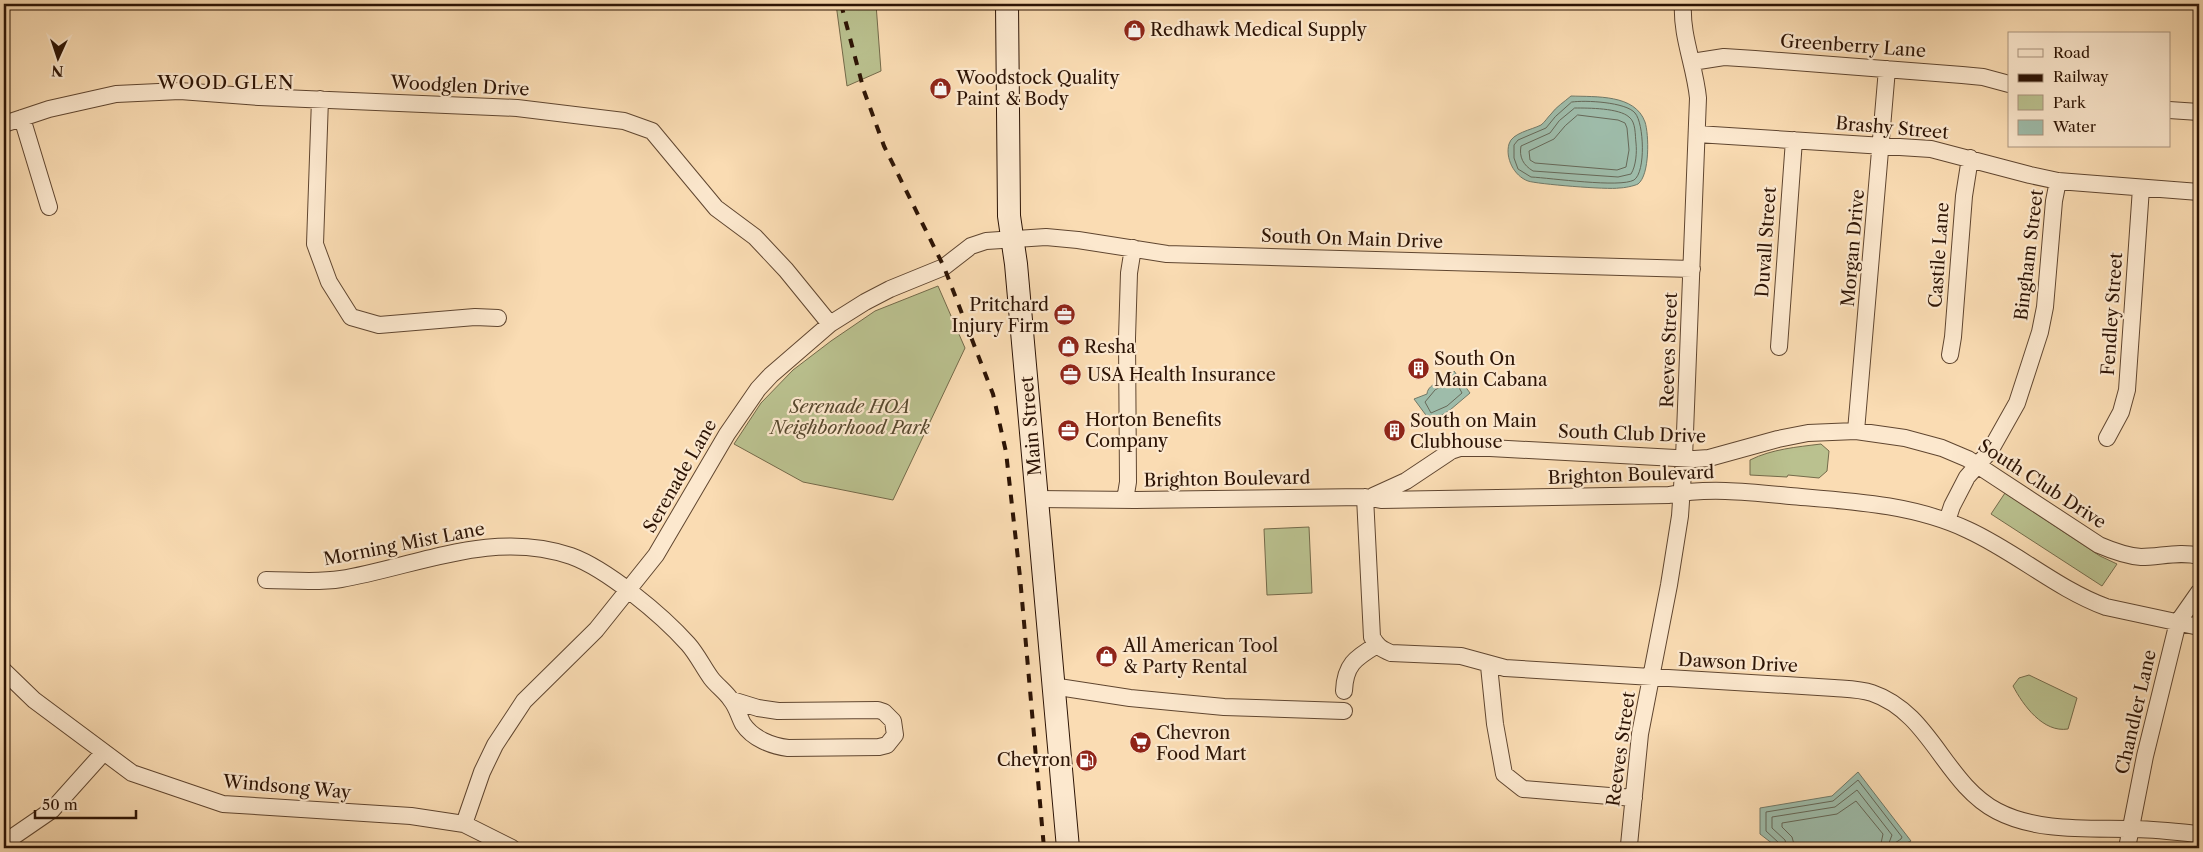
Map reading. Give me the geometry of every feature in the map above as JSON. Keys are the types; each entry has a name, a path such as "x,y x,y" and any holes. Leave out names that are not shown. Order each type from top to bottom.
{"main road":[{"name":"Main Street","path":"1007,4 1009,199 1068,848"}],"street":[{"name":"Reeves Street","path":"1629,844 1640,734 1669,585 1682,493 1698,98 1683,25 1683,4"},
{"name":"Greenberry Lane","path":"1692,62 1724,57 1984,77 2008,84"},
{"name":"Morgan Drive","path":"1856,431 1882,145 1887,69"},
{"name":"Woodglen Drive","path":"4,124 49,109 116,94 180,91 517,108 624,121 652,131 716,208 755,237 786,270 830,324"},
{"path":"320,99 315,244 329,282 351,317 379,324 475,317 498,318"},
{"path":"2170,110 2199,112"},
{"path":"22,118 49,208"},
{"name":"Brashy Street","path":"1697,134 1931,148 2058,181 2199,192"},
{"name":"Duvall Street","path":"1779,347 1794,140"},
{"name":"Castile Lane","path":"1950,355 1954,337 1964,196 1970,158"},
{"name":"Bingham Street","path":"1947,521 1952,506 1967,477 1994,444 2017,403 2040,332 2045,307 2054,201 2058,181"},
{"name":"Fendley Street","path":"2107,438 2121,412 2127,390 2141,188"},
{"name":"South On Main Drive","path":"1013,239 1062,238 1167,254 1692,269"},
{"name":"Serenade Lane","path":"464,824 482,772 495,745 524,701 596,630 628,592 670,535 727,434 758,389 771,375 830,324 865,302 890,289 944,267 971,246 986,241 1013,239"},
{"path":"1125,500 1128,482 1128,284 1133,248"},
{"name":"South Club Drive","path":"1368,497 1406,481 1451,451 1460,448 1709,458 1795,435 1856,431 1905,438 1956,454 1978,465 2113,551 2142,557 2180,554 2199,556"},
{"name":"Brighton Boulevard","path":"1037,499 1125,500 1368,497 1380,500 1669,495 1692,491 1820,498 1896,508 1947,521 1991,541 2077,595 2093,602 2106,607 2199,627"},
{"path":"1344,691 1347,670 1362,653 1376,645 1372,637 1368,497"},
{"name":"Morning Mist Lane","path":"266,580 340,579 456,551 502,547 552,551 590,564 671,626 683,639 712,679 732,700 744,725 754,735 776,746 788,748 879,747 887,745 895,735 893,721 884,712 878,710 778,711 758,708 732,700"},
{"name":"Chandler Lane","path":"2127,848 2145,756 2178,622 2199,592"},
{"name":"Dawson Drive","path":"1376,645 1382,650 1391,653 1461,656 1490,666 1651,678 1834,688 1870,692 1893,703 1912,718 1966,787 1995,810 2023,821 2056,826 2199,834"},
{"path":"1490,666 1495,724 1504,774 1523,789 1634,798"},
{"name":"Windsong Way","path":"4,671 34,700 132,773 223,804 411,816 464,824 512,848"},
{"path":"1052,686 1130,698 1224,707 1344,711"},
{"path":"4,843 52,810 104,752"}],"green space":[{"path":"836,4 876,4 881,71 847,86"},
{"name":"Serenade HOA Neighborhood Park","path":"938,286 965,348 893,500 803,482 734,444 761,403 793,370 875,311"},
{"path":"1821,444 1829,451 1827,471 1819,478 1788,475 1787,477 1750,475 1750,460 1758,456 1785,449"},
{"path":"2005,493 2100,556 2117,564 2102,586 1991,514"},
{"path":"1309,527 1312,593 1267,595 1264,529"},
{"path":"2029,675 2077,698 2068,729 2050,727 2035,716 2022,701 2013,686 2019,678"}],"water":[{"path":"1571,96 1614,99 1633,106 1640,113 1645,122 1648,154 1645,172 1638,184 1613,188 1544,184 1523,179 1515,171 1508,155 1511,140 1518,134 1544,123 1555,109"},
{"path":"1454,371 1470,393 1450,410 1431,422 1414,399 1427,394 1427,391 1433,385 1438,382 1444,382"},
{"path":"1858,772 1911,841 1894,848 1778,848 1760,834 1760,808 1832,796"}],"railway":[{"path":"841,4 864,91 884,146 944,267 993,394 1006,452 1020,577 1044,848"}],"place":[{"name":"Redhawk Medical Supply","path":"1134,30"},
{"name":"Woodstock Quality Paint & Body","path":"940,88"},
{"name":"Pritchard Injury Firm","path":"1065,315"},
{"name":"Resha","path":"1068,347"},
{"name":"South On Main Cabana","path":"1418,369"},
{"name":"USA Health Insurance","path":"1071,375"},
{"name":"Horton Benefits Company","path":"1069,430"},
{"name":"South on Main Clubhouse","path":"1394,431"},
{"name":"All American Tool & Party Rental","path":"1107,656"},
{"name":"Chevron Food Mart","path":"1140,743"},
{"name":"Chevron","path":"1087,760"}],"district":[{"name":"WOOD GLEN","path":"226,82"}]}
